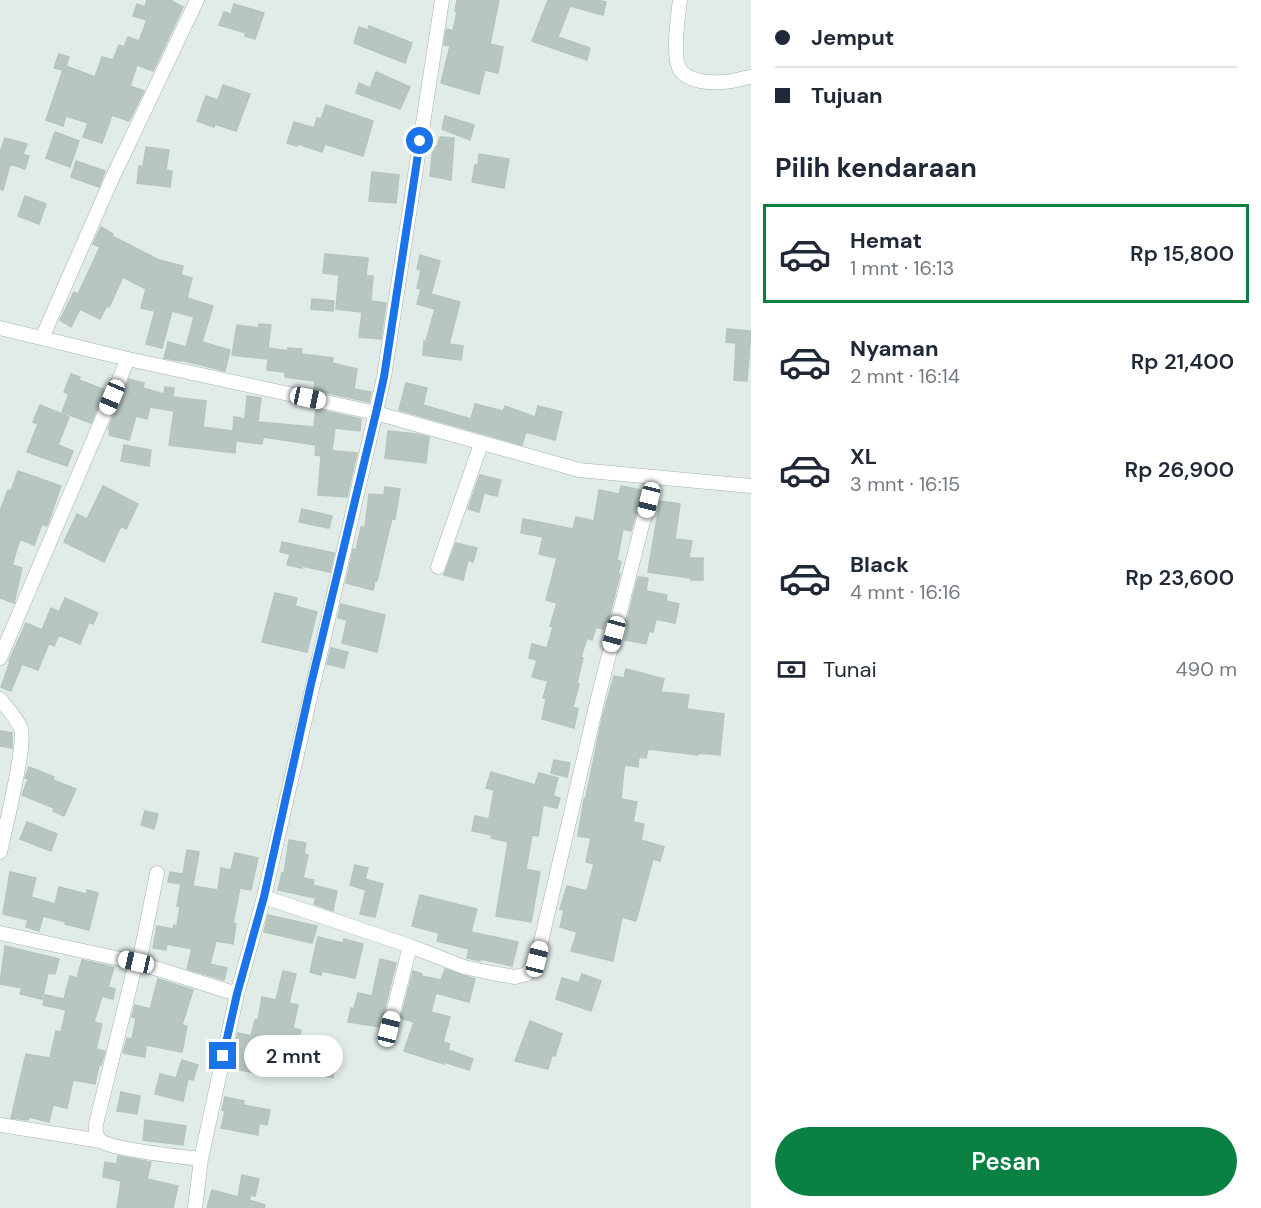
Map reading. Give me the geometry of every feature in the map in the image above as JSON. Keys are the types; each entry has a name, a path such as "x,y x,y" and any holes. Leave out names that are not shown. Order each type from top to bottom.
{"street":[{"path":"42,338 110,183 197,0"},
{"path":"195,1208 201,1160 237,994 264,897 306,706 384,377 442,0"},
{"path":"680,0 677,50 681,72 690,78 712,82 751,77"},
{"path":"0,328 128,359 376,413 579,470 751,486"},
{"path":"0,658 128,359"},
{"path":"438,567 480,444"},
{"path":"264,897 410,946 464,967 515,977 527,974 537,959 597,702 654,478"},
{"path":"0,699 18,724 22,735 20,756 0,852"},
{"path":"101,1141 96,1134 96,1124 157,873"},
{"path":"0,933 137,962 237,994"},
{"path":"389,1029 410,946"},
{"path":"0,1125 201,1160"}],"building":[{"path":"147,0 170,0 183,7 153,71 137,65 130,86 144,91 129,121 112,115 102,143 83,137 88,123 66,116 63,126 46,120 63,70 54,68 59,54 69,57 66,66 95,77 102,57 113,60 119,45 124,47 128,37 139,41 147,20 133,16 137,4 145,7"},
{"path":"457,0 499,0 490,44 503,47 498,73 485,70 479,94 441,83 450,46 444,45 446,31 447,29 453,31"},
{"path":"548,0 606,2 603,15 570,6 558,37 590,48 587,60 532,41"},
{"path":"234,4 264,13 255,39 245,36 246,33 219,25 224,12 231,14"},
{"path":"369,26 412,43 405,63 354,43 359,27 368,30"},
{"path":"376,72 410,87 400,109 356,93 359,83 370,88"},
{"path":"223,85 250,94 236,131 197,121 206,96 218,100"},
{"path":"326,105 373,121 363,156 325,144 322,152 287,143 294,122 314,128 317,118 321,119"},
{"path":"445,116 474,125 470,140 442,129"},
{"path":"55,132 79,141 70,167 46,158"},
{"path":"440,137 454,138 451,180 430,176 433,146 437,147"},
{"path":"5,138 27,144 23,154 29,156 25,169 10,164 3,190 0,189 0,152"},
{"path":"146,147 169,150 166,170 172,171 170,187 137,183 139,166 143,167"},
{"path":"479,154 509,159 504,188 472,182"},
{"path":"76,161 105,171 99,187 71,177"},
{"path":"372,172 399,175 396,203 369,201"},
{"path":"25,196 46,204 39,224 18,216"},
{"path":"101,227 113,234 112,236 159,260 183,266 181,275 192,278 187,298 213,306 202,342 230,350 225,371 164,358 168,342 186,347 194,317 172,311 162,348 146,344 155,311 141,308 146,289 123,277 109,307 107,306 100,319 80,309 71,327 60,320 74,292 78,294 100,247 93,244"},
{"path":"325,254 368,258 366,276 373,276 371,301 386,303 381,339 359,337 362,312 336,309 339,275 323,273"},
{"path":"420,255 440,261 431,294 460,302 449,344 463,346 461,360 423,355 424,341 426,341 435,309 417,304 421,289 417,288 421,270 417,269"},
{"path":"312,299 334,301 333,311 311,309"},
{"path":"259,324 271,325 268,348 288,351 288,348 302,349 301,354 333,358 332,363 357,369 354,389 371,392 369,402 314,390 315,381 285,377 285,372 267,370 268,359 232,355 237,325 259,328"},
{"path":"727,329 751,331 747,381 734,380 736,343 726,342"},
{"path":"71,374 80,377 79,380 105,390 91,423 62,412 69,394 64,392"},
{"path":"129,379 144,383 143,388 164,394 165,387 174,388 173,397 206,401 203,427 233,431 234,417 245,419 247,396 261,398 258,422 314,427 316,409 361,419 360,431 335,428 332,449 357,453 347,497 318,495 321,456 315,455 316,445 263,437 262,444 236,441 235,453 169,445 174,411 150,407 147,419 136,416 129,440 109,435 110,430 108,429"},
{"path":"406,383 427,388 423,405 471,419 475,404 503,411 505,406 535,417 538,406 562,412 555,440 526,432 522,445 399,410"},
{"path":"40,405 69,417 58,445 73,451 67,466 27,452 38,424 33,422"},
{"path":"388,431 429,437 426,463 385,458"},
{"path":"124,445 151,450 149,466 121,461"},
{"path":"18,471 61,486 47,526 42,524 34,545 20,539 12,565 22,568 14,603 0,598 0,511 8,490 11,491"},
{"path":"480,475 501,480 497,496 484,493 479,512 468,509"},
{"path":"103,486 138,504 126,529 121,526 104,562 64,542 77,514 87,519"},
{"path":"621,486 642,490 631,531 623,529 617,560 621,562 618,574 620,574 608,621 603,629 596,627 592,640 587,638 581,657 583,658 577,683 579,684 573,707 578,709 574,728 542,719 546,699 543,698 548,681 532,677 537,660 529,658 532,644 547,648 553,627 550,626 557,603 546,600 557,558 539,554 543,537 521,533 523,519 573,529 576,517 594,521 599,490 619,494"},
{"path":"385,487 400,489 395,519 392,518 373,590 346,583 353,549 356,550 361,527 365,527 369,494 384,495"},
{"path":"660,501 680,504 675,539 692,541 689,558 703,558 703,580 648,572"},
{"path":"302,509 332,516 329,528 299,522"},
{"path":"282,542 334,553 330,572 287,565 290,554 280,552"},
{"path":"456,543 477,548 473,562 468,560 463,580 444,575"},
{"path":"638,577 648,578 646,591 667,595 666,601 679,604 675,623 656,619 653,632 649,631 646,644 625,640 628,626 626,625"},
{"path":"275,593 297,598 295,606 317,612 307,652 262,642"},
{"path":"65,598 98,613 93,624 89,622 80,644 59,635 54,646 49,643 38,670 22,664 11,691 1,687 9,661 26,623 42,630 51,608 59,612"},
{"path":"341,604 385,615 377,652 342,643 347,620 338,618"},
{"path":"331,648 348,652 344,668 327,664"},
{"path":"626,669 664,679 661,692 689,695 687,709 724,714 720,755 699,753 698,755 648,749 646,758 639,757 638,767 625,765 621,799 637,802 633,822 644,824 641,840 664,847 660,861 653,859 636,921 622,917 613,961 571,951 577,932 560,927 564,910 560,909 567,886 587,891 594,864 586,862 591,838 578,836 584,799 614,676 624,678"},
{"path":"0,731 12,733 12,748 0,746"},
{"path":"554,760 570,763 567,777 551,773"},
{"path":"29,767 76,789 64,816 53,811 54,808 22,795 28,779 25,778"},
{"path":"491,772 535,785 539,773 558,778 553,796 560,798 557,808 543,805 538,836 532,835 526,869 540,872 531,922 496,916 508,842 491,838 492,835 472,831 475,816 489,819 494,790 486,788"},
{"path":"145,811 158,814 154,829 141,825"},
{"path":"27,822 57,834 51,851 20,839"},
{"path":"289,840 306,843 304,854 308,855 303,878 314,880 313,885 337,891 333,911 314,904 316,898 278,890 282,873 284,873"},
{"path":"187,850 199,852 193,886 218,890 221,868 231,870 235,853 258,858 251,890 240,888 233,923 236,924 233,944 216,941 210,964 227,968 224,980 187,969 192,949 167,944 166,950 153,948 157,926 173,929 174,925 177,926 180,906 177,906 181,884 168,882 170,872 183,874"},
{"path":"355,865 368,868 365,879 383,884 375,917 360,914 366,890 350,885"},
{"path":"10,872 36,878 31,897 55,904 59,887 86,894 87,890 98,893 89,930 43,916 39,931 26,927 28,920 3,914"},
{"path":"420,895 477,909 471,932 518,942 512,966 467,958 469,949 437,941 439,933 412,926"},
{"path":"268,915 317,926 312,943 264,932"},
{"path":"318,937 343,943 344,939 363,944 355,978 322,971 321,975 310,972"},
{"path":"5,946 59,959 55,974 48,973 42,999 20,994 22,988 0,984"},
{"path":"380,959 396,963 380,1027 348,1022 358,993 372,996"},
{"path":"82,960 114,967 108,987 115,989 113,999 102,996 94,1022 102,1024 96,1049 105,1051 95,1084 73,1080 67,1108 53,1105 49,1122 29,1117 28,1120 11,1118 26,1054 50,1058 56,1031 61,1032 66,1010 43,1005 45,995 64,999 70,976 77,978"},
{"path":"445,969 475,979 469,1002 436,993 431,1012 450,1017 443,1042 450,1044 448,1050 473,1059 469,1070 404,1051 414,1022 401,1018 413,971 422,974 421,976 441,980"},
{"path":"283,971 296,974 289,1003 298,1005 293,1028 301,1030 297,1045 285,1042 280,1063 257,1057 255,1073 230,1068 238,1033 251,1036 255,1020 258,1020 262,997 276,1000"},
{"path":"582,974 601,981 591,1011 556,999 562,978 579,983"},
{"path":"158,979 193,990 182,1025 187,1026 182,1052 146,1045 145,1057 123,1053 127,1038 132,1039 136,1018 132,1017 135,1005 150,1009"},
{"path":"530,1021 562,1034 548,1069 515,1061"},
{"path":"308,1057 336,1062 333,1078 305,1073"},
{"path":"182,1060 198,1065 193,1080 188,1079 183,1101 155,1094 160,1074 176,1078"},
{"path":"121,1092 140,1096 137,1114 117,1111"},
{"path":"225,1097 244,1101 243,1105 270,1110 267,1125 259,1123 258,1135 221,1128"},
{"path":"145,1120 186,1126 183,1145 143,1140"},
{"path":"118,1156 151,1162 147,1179 178,1186 173,1208 117,1208 121,1181 103,1177 105,1162 117,1164"},
{"path":"242,1175 259,1179 255,1196 251,1195 249,1200 265,1205 264,1208 207,1208 212,1190 238,1197"}],"route":[{"path":"223,1056 237,994 264,897 311,684 384,377 420,141"}]}
